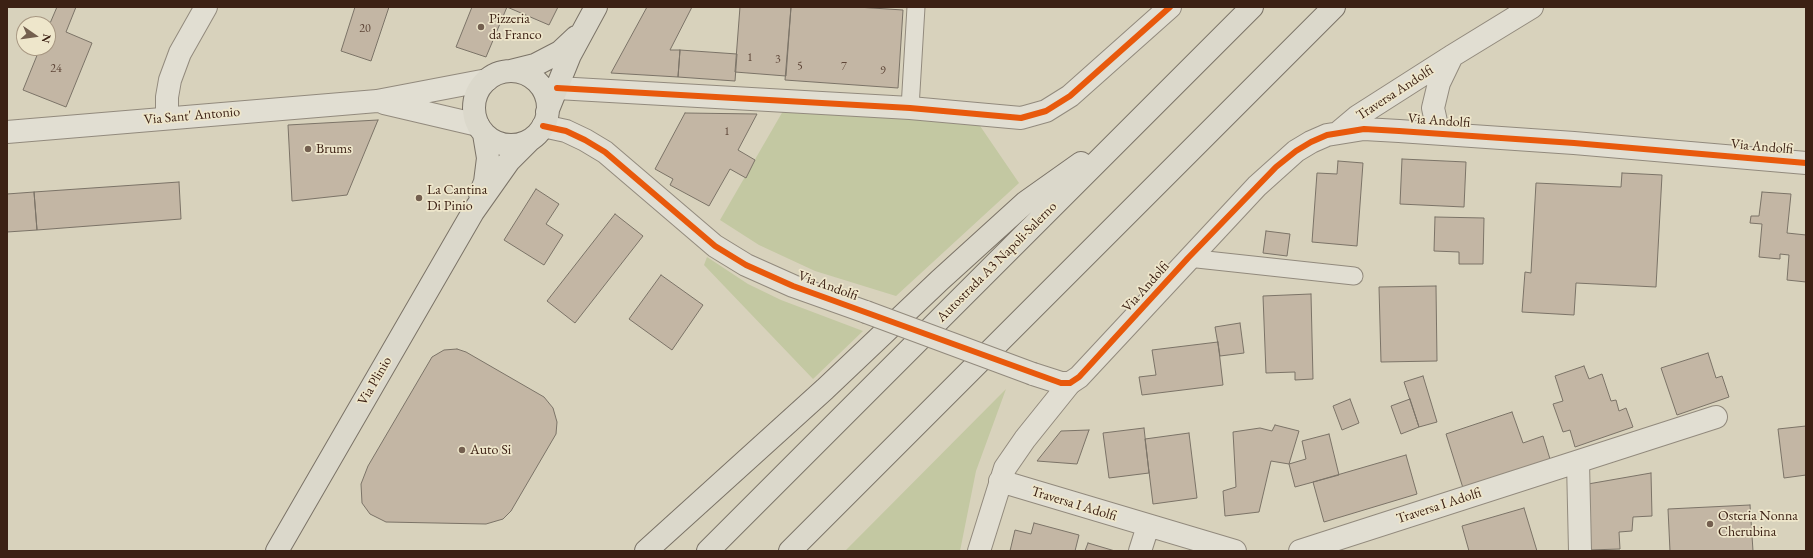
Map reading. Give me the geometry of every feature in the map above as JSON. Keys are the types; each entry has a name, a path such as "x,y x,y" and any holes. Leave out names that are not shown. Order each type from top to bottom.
{"main road":[{"name":"Via Plinio","path":"277,551 473,212 509,161 540,126 570,55 596,7"},
{"name":"Autostrada A3 Napoli-Salerno","path":"708,551 1252,7"},
{"path":"790,551 1334,7"},
{"name":"Via Plinio","path":"473,212 485,182 488,158 481,129 474,113 474,101 479,89 494,75 535,65 560,52 584,29"},
{"path":"481,129 494,141 506,144 518,144 540,126 547,102 544,92 531,76 522,72 511,70"},
{"path":"646,551 825,389 940,280 1026,202 1133,126"},
{"path":"801,551 836,505"}],"street":[{"path":"167,118 167,97 170,80 180,53 206,7"},
{"path":"557,88 910,108 1021,118 1046,111 1070,96 1170,7"},
{"name":"Traversa Andolfi","path":"1339,132 1358,116 1532,7"},
{"name":"Traversa Andolfi","path":"1444,134 1437,126 1433,108 1439,83 1452,56"},
{"name":"Via Sant' Antonio","path":"7,132 377,101 449,86 487,80"},
{"name":"Via Sant' Antonio","path":"377,101 481,129"},
{"name":"Via Andolfi","path":"540,126 566,131 605,152 715,246 746,264 792,286 1051,381 1061,383 1070,383 1079,377 1188,258 1281,163 1296,151 1311,142 1339,132 1364,129 1581,143 1806,163"},
{"path":"979,551 1000,482 1012,456 1070,383"},
{"name":"Traversa I Adolfi","path":"1300,551 1716,417"},
{"path":"1578,462 1580,551"},
{"name":"Traversa I Adolfi","path":"1000,482 1235,551"},
{"path":"1140,551 1148,526"}],"lane":[{"path":"910,108 916,7"},
{"path":"1188,258 1354,276"}],"green space":[{"path":"783,111 976,120 1019,183 896,296 815,271 759,245 720,220"},
{"path":"707,257 748,284 781,300 863,331 813,379 704,265"},
{"path":"1006,389 976,471 960,551 845,551"}],"building":[{"path":"57,7 76,7 66,32 92,43 66,107 23,90 37,56 56,56 56,16 53,16"},
{"path":"355,7 389,7 371,61 341,51"},
{"name":"Pizzeria da Franco","path":"472,7 507,7 486,57 456,47"},
{"path":"507,7 558,7 549,25"},
{"path":"647,7 692,7 670,50 680,50 678,77 611,73"},
{"path":"740,7 791,7 786,76 735,72"},
{"path":"791,7 857,7 903,10 898,88 785,80"},
{"path":"680,50 737,54 735,81 678,77"},
{"path":"685,113 757,114 738,150 755,160 746,178 730,169 709,206 670,185 673,179 655,169"},
{"path":"378,120 347,195 292,201 288,125"},
{"path":"1402,159 1466,162 1464,207 1400,204"},
{"path":"1338,161 1363,163 1357,246 1312,242 1317,173 1337,174"},
{"path":"1622,173 1662,175 1656,287 1576,283 1574,315 1522,312 1525,272 1531,273 1536,183 1621,187"},
{"path":"179,182 181,219 37,230 34,192"},
{"path":"536,189 559,204 546,224 563,235 544,265 504,240"},
{"path":"34,192 37,230 7,232 7,194"},
{"path":"1762,192 1791,194 1787,233 1806,235 1806,282 1787,280 1789,255 1780,254 1780,259 1759,257 1762,224 1750,223 1751,216 1759,216"},
{"path":"615,214 643,236 575,323 547,301"},
{"path":"1435,217 1484,218 1483,264 1459,264 1459,252 1434,251"},
{"path":"1266,231 1290,234 1287,256 1263,253"},
{"path":"661,275 703,305 672,350 629,319"},
{"path":"1436,286 1437,361 1381,362 1379,287"},
{"path":"1311,294 1313,379 1295,380 1295,372 1266,373 1263,296"},
{"path":"1240,323 1244,353 1220,356 1215,327"},
{"path":"1218,342 1223,385 1142,395 1139,377 1156,375 1152,350"},
{"name":"Auto Si","path":"457,349 466,352 544,397 553,408 557,422 556,434 511,511 503,519 486,524 386,522 370,514 362,503 361,484 368,466 432,357 444,350"},
{"path":"1708,353 1716,378 1722,376 1729,397 1677,415 1661,368"},
{"path":"1584,366 1589,379 1602,374 1611,401 1616,400 1619,411 1626,408 1633,427 1575,447 1570,430 1563,432 1553,404 1563,401 1555,376"},
{"path":"1423,376 1437,422 1419,427 1404,382"},
{"path":"1350,399 1359,423 1342,430 1333,406"},
{"path":"1410,399 1419,427 1401,434 1391,406"},
{"path":"1512,412 1523,443 1543,436 1550,459 1463,488 1446,434"},
{"path":"1275,425 1299,431 1289,464 1271,461 1259,512 1225,516 1223,491 1236,487 1233,432 1260,428 1272,431"},
{"path":"1806,426 1806,475 1784,478 1778,429"},
{"path":"1144,428 1149,473 1109,478 1103,433"},
{"path":"1089,430 1077,464 1037,461 1061,431"},
{"path":"1189,433 1197,498 1153,504 1145,439"},
{"path":"1329,434 1339,475 1295,487 1289,464 1306,459 1302,441"},
{"path":"1406,455 1417,494 1324,522 1313,482"},
{"path":"1651,473 1652,516 1633,517 1632,531 1619,532 1620,549 1589,550 1588,484"},
{"path":"1750,505 1753,551 1670,551 1668,509"},
{"path":"1524,508 1537,551 1469,551 1462,526"},
{"path":"1034,523 1079,535 1075,551 1010,551 1015,530 1031,534"},
{"path":"1088,543 1115,551 1085,551"}],"cycle path":[{"path":"557,88 910,108 1021,118 1046,111 1070,96 1170,7"},
{"path":"543,126 566,131 605,152 715,246 746,265 793,286 1061,383 1070,383 1079,377 1188,258 1276,167 1296,151 1327,135 1364,129 1399,131 1574,143 1806,163"}],"place":[{"name":"Pizzeria da Franco","path":"481,27"},
{"name":"Brums","path":"308,149"},
{"name":"La Cantina Di Pinio","path":"419,198"},
{"name":"Auto Si","path":"462,450"},
{"name":"Osteria Nonna Cherubina","path":"1710,524"}]}
